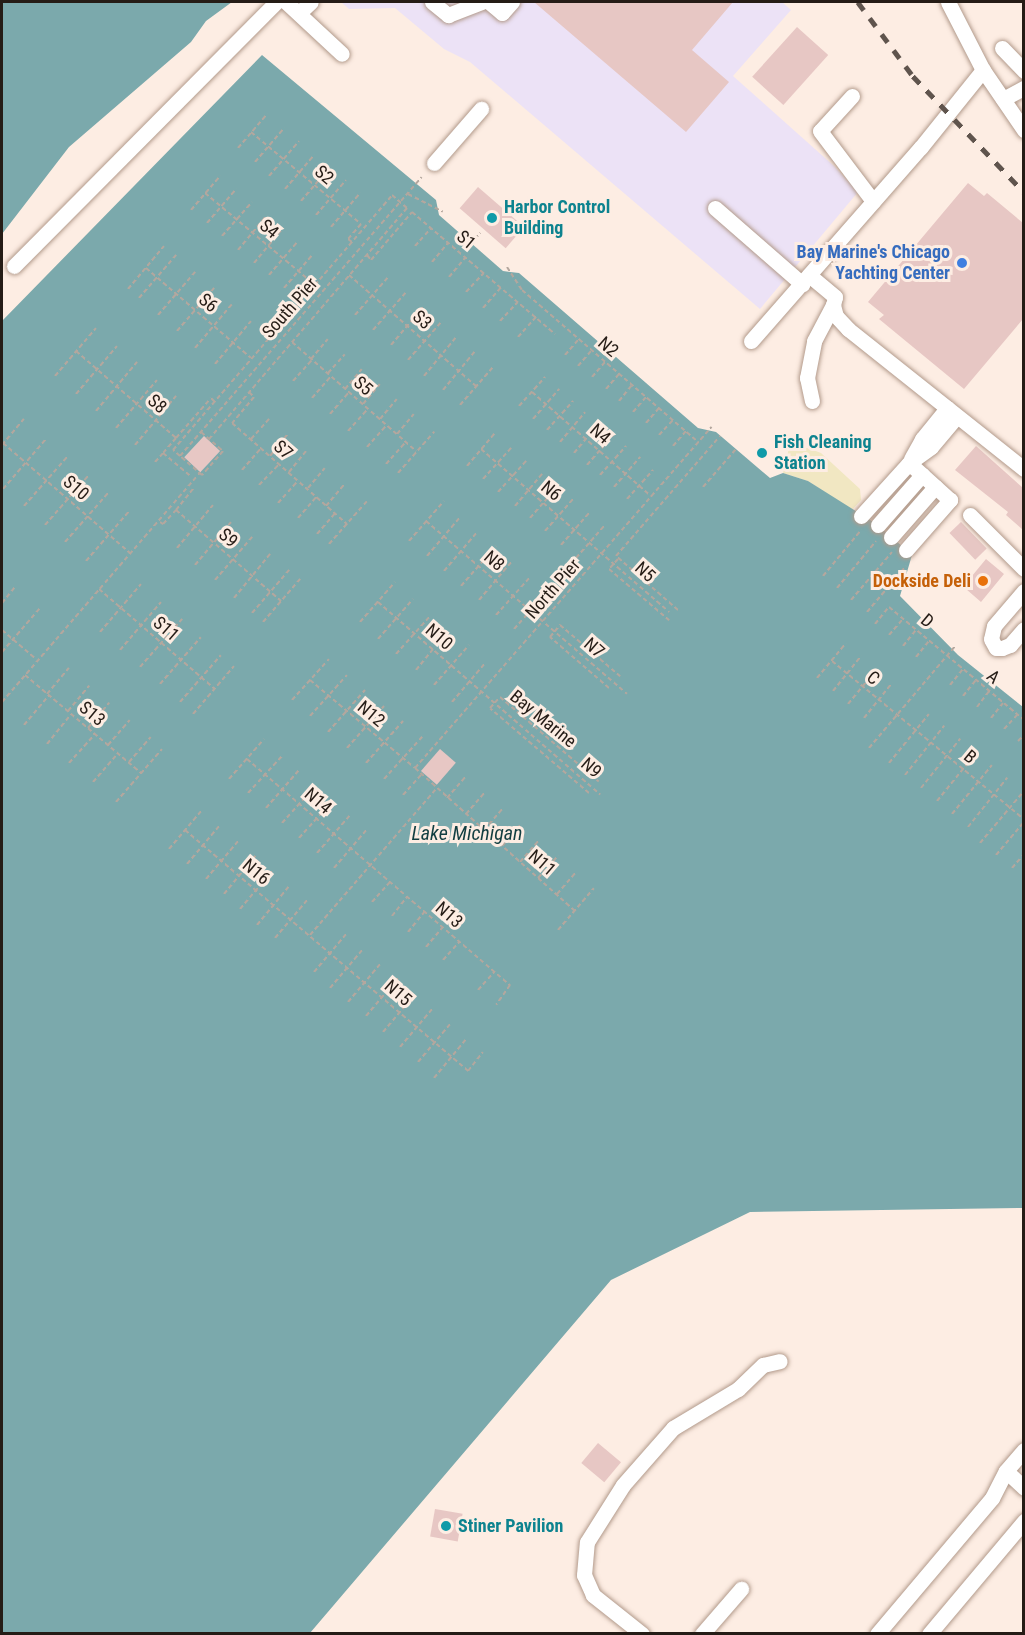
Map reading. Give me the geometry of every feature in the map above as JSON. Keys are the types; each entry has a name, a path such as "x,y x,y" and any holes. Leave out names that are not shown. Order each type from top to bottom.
{"street":[{"path":"14,266 276,2"},
{"path":"286,2 342,54"},
{"path":"299,13 310,2"},
{"path":"432,2 448,15 482,2"},
{"path":"489,2 502,13 512,2"},
{"path":"948,2 983,70 1023,130"},
{"path":"1002,48 1023,71"},
{"path":"806,279 983,70"},
{"path":"1002,99 1023,88"},
{"path":"852,96 820,131 873,201"},
{"path":"434,162 481,109"},
{"path":"715,208 806,279 836,297 814,341 807,378 812,401"},
{"path":"833,305 836,316 848,329 1023,469"},
{"path":"885,538 909,463 922,439 952,412"},
{"path":"885,538 950,500 909,463"},
{"path":"885,538 922,475"},
{"path":"970,515 1023,569"},
{"path":"1023,591 994,626 990,639 996,648 1002,648 1010,645 1023,629"},
{"path":"642,1634 593,1595 584,1575 586,1542 623,1485 673,1428 738,1389 763,1365 780,1361"},
{"path":"877,1634 992,1498 1005,1471 1023,1450"},
{"path":"1005,1471 1023,1488"},
{"path":"929,1634 1023,1521"},
{"path":"702,1634 741,1589"}],"path":[{"path":"238,148 267,114"},
{"path":"255,162 284,128"},
{"name":"S2","path":"251,132 361,224 348,239 352,242"},
{"path":"269,176 298,141"},
{"path":"285,189 314,154"},
{"path":"301,201 330,167"},
{"path":"191,210 220,176"},
{"name":"South Pier","path":"180,456 422,177"},
{"path":"316,215 346,180"},
{"path":"207,223 236,189"},
{"name":"S4","path":"205,193 315,285"},
{"path":"331,227 360,193"},
{"path":"408,194 443,212"},
{"path":"200,473 173,450 392,195 407,208 209,439"},
{"path":"222,236 252,202"},
{"name":"S1","path":"367,255 371,260 412,212 555,334"},
{"path":"238,250 267,215"},
{"path":"254,263 283,228"},
{"path":"415,246 431,228"},
{"path":"475,239 480,233"},
{"path":"269,275 298,241"},
{"path":"432,262 448,243"},
{"path":"128,289 164,246"},
{"path":"284,288 313,254"},
{"path":"139,298 176,255"},
{"path":"449,277 466,257"},
{"name":"N2","path":"507,267 522,290 698,442"},
{"name":"S6","path":"146,268 252,359"},
{"path":"158,315 195,272"},
{"path":"466,292 484,273"},
{"name":"S3","path":"349,275 476,386"},
{"path":"355,315 389,276"},
{"path":"483,308 501,287"},
{"path":"177,331 214,288"},
{"path":"374,330 407,291"},
{"path":"500,321 518,302"},
{"path":"195,348 232,304"},
{"path":"391,345 424,306"},
{"path":"518,337 536,317"},
{"path":"215,364 251,321"},
{"path":"408,360 442,321"},
{"path":"55,376 96,328"},
{"path":"424,376 458,336"},
{"path":"293,381 328,339"},
{"path":"565,355 579,339"},
{"name":"S5","path":"292,342 416,451"},
{"path":"76,394 117,346"},
{"path":"442,390 476,350"},
{"path":"579,366 592,350"},
{"name":"S8","path":"76,351 176,438"},
{"path":"312,398 345,354"},
{"path":"96,411 137,362"},
{"path":"592,377 605,362"},
{"path":"460,405 493,367"},
{"path":"345,389 362,369"},
{"path":"606,389 619,374"},
{"path":"519,406 545,377"},
{"path":"116,428 157,380"},
{"path":"363,404 380,384"},
{"path":"619,400 632,385"},
{"path":"533,419 559,389"},
{"name":"S7","path":"249,392 254,396 232,423 347,524"},
{"path":"330,414 349,392"},
{"name":"N4","path":"532,392 651,496"},
{"path":"135,445 176,396"},
{"path":"633,412 646,397"},
{"path":"155,462 211,398 215,402"},
{"path":"380,419 397,399"},
{"path":"547,430 573,400"},
{"path":"646,423 659,408"},
{"path":"348,431 368,409"},
{"path":"560,442 585,412"},
{"path":"397,434 414,414"},
{"path":"2,444 24,419"},
{"path":"250,440 269,419"},
{"path":"660,435 673,420"},
{"path":"574,453 599,423"},
{"path":"367,447 387,425"},
{"name":"North Pier","path":"415,768 711,427"},
{"path":"673,446 686,431"},
{"path":"2,702 200,473 202,475 223,451 201,432"},
{"path":"398,473 434,432"},
{"path":"467,466 495,433"},
{"path":"270,456 288,434"},
{"path":"587,465 613,435"},
{"path":"678,610 616,556 720,436"},
{"path":"3,489 46,439"},
{"path":"386,464 406,442"},
{"name":"S10","path":"2,444 26,462 130,553"},
{"path":"600,475 626,446"},
{"path":"242,470 261,448"},
{"path":"483,479 511,448"},
{"name":"N6","path":"481,449 603,553"},
{"path":"703,487 736,449"},
{"path":"289,473 306,451"},
{"path":"163,453 190,476"},
{"path":"24,506 68,456"},
{"path":"615,487 640,457"},
{"path":"498,492 526,461"},
{"path":"260,485 279,464"},
{"path":"307,489 325,468"},
{"path":"627,500 653,470"},
{"path":"514,506 542,474"},
{"path":"45,525 89,475"},
{"path":"278,503 298,481"},
{"path":"326,506 345,483"},
{"path":"530,518 557,487"},
{"path":"159,521 163,524 194,488"},
{"path":"65,542 109,492"},
{"path":"298,518 316,497"},
{"path":"545,531 573,499"},
{"path":"330,544 367,501"},
{"path":"409,541 444,501"},
{"path":"177,548 213,505"},
{"path":"86,561 130,510"},
{"name":"S9","path":"176,510 281,602"},
{"path":"317,534 335,513"},
{"path":"561,545 588,513"},
{"path":"427,556 461,516"},
{"name":"N8","path":"426,521 544,621"},
{"path":"195,566 231,522"},
{"path":"576,558 604,526"},
{"path":"444,571 478,531"},
{"path":"216,580 252,537"},
{"path":"822,576 885,538"},
{"path":"837,588 885,538"},
{"path":"850,600 885,538"},
{"path":"867,612 885,538"},
{"path":"461,586 496,546"},
{"name":"N5","path":"603,553 669,612"},
{"path":"234,598 270,554"},
{"path":"618,559 609,569 669,620"},
{"path":"479,600 513,560"},
{"path":"252,613 289,570"},
{"path":"496,615 531,576"},
{"path":"263,622 300,579"},
{"path":"360,622 395,582"},
{"path":"100,632 141,584"},
{"path":"2,603 15,587"},
{"name":"S11","path":"98,589 215,689"},
{"path":"514,629 549,590"},
{"path":"378,639 413,599"},
{"path":"120,650 161,602"},
{"name":"N10","path":"378,602 483,692"},
{"name":"D","path":"875,624 889,607 946,656"},
{"path":"2,652 40,608"},
{"path":"396,654 431,615"},
{"path":"140,667 182,619"},
{"path":"890,635 903,619"},
{"name":"N7","path":"544,621 627,694"},
{"path":"609,687 550,637 560,625 620,676"},
{"path":"2,630 37,660"},
{"path":"903,646 916,630"},
{"path":"160,684 201,637"},
{"path":"916,657 929,641"},
{"path":"818,678 846,644"},
{"path":"434,685 468,645"},
{"path":"868,748 956,645"},
{"path":"416,670 433,648"},
{"path":"180,702 221,655"},
{"path":"833,691 861,656"},
{"name":"A","path":"946,656 1023,720"},
{"path":"292,700 329,659"},
{"name":"C","path":"831,661 898,715"},
{"path":"452,702 486,662"},
{"path":"193,714 234,666"},
{"path":"24,725 69,668"},
{"path":"950,685 963,669"},
{"path":"848,704 876,670"},
{"name":"S13","path":"25,675 141,774"},
{"path":"310,716 347,675"},
{"name":"N12","path":"310,680 421,774"},
{"path":"963,696 976,680"},
{"path":"864,718 892,683"},
{"path":"68,711 89,686"},
{"path":"328,732 365,690"},
{"name":"N9","path":"483,692 600,794"},
{"path":"977,707 989,692"},
{"name":"Bay Marine","path":"589,793 490,708 500,698 598,782"},
{"path":"88,728 109,703"},
{"path":"991,718 1003,703"},
{"path":"347,748 384,706"},
{"path":"47,744 71,714"},
{"path":"889,763 929,714"},
{"name":"B","path":"898,715 1023,820"},
{"path":"1004,729 1017,715"},
{"path":"108,745 130,720"},
{"path":"366,763 403,721"},
{"path":"905,775 944,726"},
{"path":"69,763 95,734"},
{"path":"1018,741 1023,735"},
{"path":"129,762 151,737"},
{"path":"384,779 422,737"},
{"path":"230,778 264,739"},
{"path":"921,788 960,739"},
{"path":"116,802 162,749"},
{"path":"93,782 118,753"},
{"path":"937,801 976,753"},
{"path":"248,793 282,754"},
{"name":"N14","path":"247,759 370,864"},
{"path":"952,814 992,765"},
{"path":"266,808 299,770"},
{"path":"403,795 421,774"},
{"name":"N11","path":"421,774 575,911"},
{"path":"447,798 466,776"},
{"path":"968,827 1007,778"},
{"path":"282,824 317,784"},
{"path":"310,935 436,789"},
{"path":"980,843 1023,791"},
{"path":"466,814 485,792"},
{"path":"299,838 334,799"},
{"path":"484,830 503,808"},
{"path":"169,849 202,810"},
{"path":"317,853 351,814"},
{"path":"996,855 1023,820"},
{"path":"502,846 521,824"},
{"path":"187,864 220,825"},
{"path":"334,868 368,828"},
{"name":"N16","path":"185,830 310,935"},
{"path":"206,879 239,840"},
{"path":"520,862 539,840"},
{"path":"1012,868 1023,854"},
{"path":"224,894 256,855"},
{"path":"538,878 558,856"},
{"name":"N13","path":"370,864 510,985 496,1005"},
{"path":"240,909 273,870"},
{"path":"557,894 575,873"},
{"path":"372,902 390,882"},
{"path":"257,924 290,885"},
{"path":"558,930 594,888"},
{"path":"392,916 407,896"},
{"path":"275,938 308,899"},
{"path":"408,932 425,911"},
{"path":"426,947 443,927"},
{"path":"314,972 347,933"},
{"name":"N15","path":"310,935 468,1071 483,1052"},
{"path":"443,960 459,942"},
{"path":"330,988 363,949"},
{"path":"348,1002 381,963"},
{"path":"478,990 495,972"},
{"path":"366,1016 399,977"},
{"path":"383,1032 416,993"},
{"path":"400,1047 433,1008"},
{"path":"418,1062 450,1023"},
{"path":"434,1078 467,1038"}],"shaded area":[{"path":"341,2 782,2 791,10 733,76 834,166 858,192 760,309 470,62 444,49 395,8 349,9"}],"sand":[{"path":"789,448 808,448 821,453 860,489 861,500 852,510 808,481 783,473"}],"water":[{"path":"2,2 232,2 206,21 191,42 69,147 2,234"},
{"name":"Lake Michigan","path":"262,55 436,200 439,215 503,271 519,273 698,428 716,432 770,478 783,473 808,481 878,525 912,555 900,596 958,655 1023,707 1023,1208 750,1212 611,1280 310,1633 2,1633 2,321"}],"building":[{"path":"534,2 733,2 692,50 729,82 686,132"},
{"path":"797,27 828,55 783,105 752,77"},
{"name":"Bay Marine's Chicago Yachting Center","path":"968,183 984,196 987,193 1023,223 1023,319 964,389 879,319 884,315 868,302"},
{"name":"Harbor Control Building","path":"478,187 524,227 506,248 460,208"},
{"path":"204,436 220,451 200,472 184,457"},
{"path":"976,446 1023,488 1023,530 1006,515 1008,512 955,470"},
{"path":"961,522 987,549 975,560 949,533"},
{"name":"Dockside Deli","path":"986,559 1004,574 981,602 966,589 970,585 967,582"},
{"path":"440,749 456,763 437,785 421,771"},
{"path":"598,1443 621,1462 604,1482 581,1463"},
{"name":"Stiner Pavilion","path":"435,1509 463,1514 458,1541 430,1537"}],"railway":[{"path":"858,2 913,76 1024,192"}],"place":[{"name":"Harbor Control Building","path":"492,218"},
{"name":"Bay Marine's Chicago Yachting Center","path":"962,263"},
{"name":"Fish Cleaning Station","path":"762,453"},
{"name":"Dockside Deli","path":"983,581"},
{"name":"Stiner Pavilion","path":"446,1526"}]}
